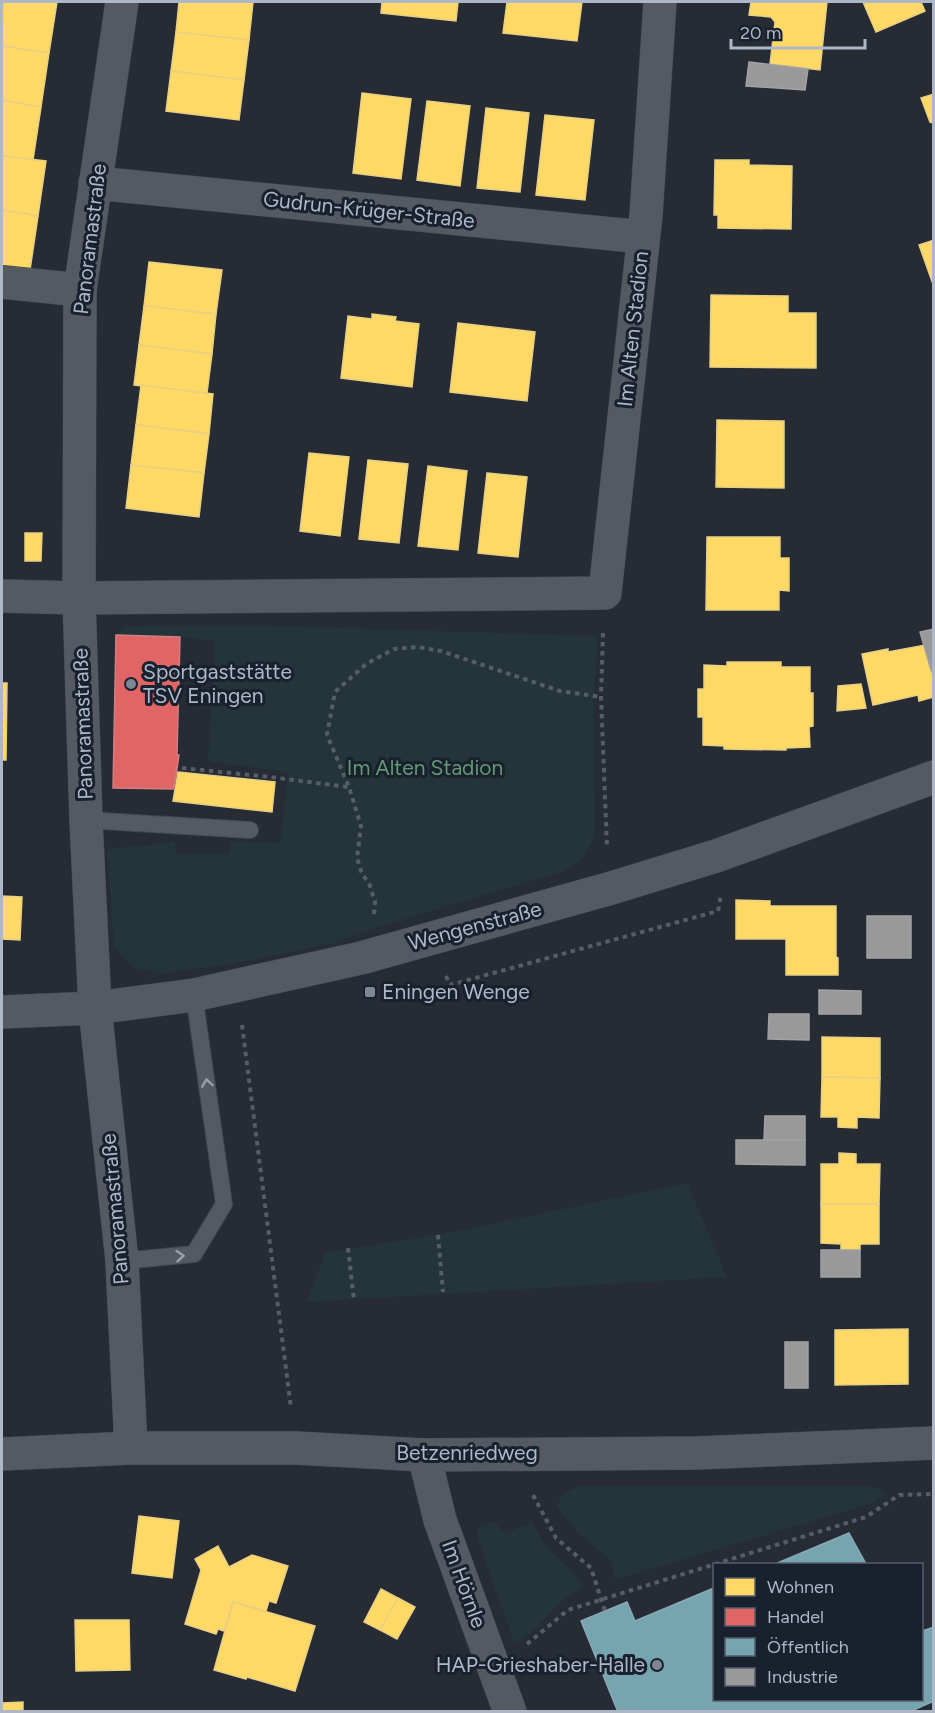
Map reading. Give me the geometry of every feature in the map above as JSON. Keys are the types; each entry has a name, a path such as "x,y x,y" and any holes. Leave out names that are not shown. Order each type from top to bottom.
{"street":[{"name":"Panoramastraße","path":"122,2 80,290 79,598 95,1008 122,1261 131,1448"},
{"name":"Im Alten Stadion","path":"605,593 643,237 660,2"},
{"name":"Gudrun-Krüger-Straße","path":"95,183 643,237"},
{"path":"2,282 80,290"},
{"path":"2,596 79,598 605,593"},
{"name":"Wengenstraße","path":"2,1012 95,1008 194,995 361,958 608,889 716,856 933,777"},
{"name":"Betzenriedweg","path":"2,1454 131,1448 296,1448 424,1455 696,1453 933,1443"},
{"name":"Im Hörnle","path":"424,1455 440,1520 510,1712"}],"lane":[{"path":"86,820 250,830"},
{"path":"122,1261 194,1254 224,1204 194,995"}],"path":[{"path":"605,593 602,697 608,889"},
{"path":"373,920 375,902 357,858 361,826 349,787 327,735 335,692 366,664 394,650 418,647 441,651 560,691 602,697"},
{"path":"182,768 349,787"},
{"path":"236,986 296,1448"},
{"path":"438,1235 443,1292"},
{"path":"348,1248 354,1299"},
{"path":"718,1563 866,1517 898,1495 933,1494"},
{"path":"548,1520 556,1538 591,1568 605,1611"},
{"path":"494,1666 533,1641 568,1610 713,1565"}],"green space":[{"name":"Im Alten Stadion","path":"242,625 598,636 594,697 595,835 584,857 564,871 372,929 336,943 232,964 159,974 132,967 114,948 107,849 175,842 176,854 230,853 230,841 280,843 288,772 211,762 208,757 215,641 180,637 116,635 123,626"},
{"path":"687,1183 727,1277 306,1302 326,1252 438,1235"},
{"path":"580,1486 870,1486 883,1490 885,1496 870,1504 615,1580 610,1559 579,1534 556,1506 564,1493"},
{"path":"494,1521 504,1534 532,1522 545,1545 577,1576 583,1587 562,1601 530,1634 514,1643 476,1533 479,1527"}],"building: Wohnen":[{"path":"3,2 57,2 49,53 2,46"},
{"path":"179,2 253,2 249,40 176,32"},
{"path":"382,2 458,2 456,21 381,13"},
{"path":"507,2 582,2 577,41 503,33"},
{"path":"751,2 827,2 820,70 770,64 775,22 771,17 749,15"},
{"path":"863,2 921,2 925,11 876,32"},
{"path":"176,32 249,40 244,80 171,71"},
{"path":"2,46 49,53 41,107 2,100"},
{"path":"171,71 244,80 239,120 166,111"},
{"path":"362,93 411,99 401,179 353,173"},
{"path":"934,94 934,123 930,122 921,98"},
{"path":"2,100 41,107 33,160 2,156"},
{"path":"427,101 470,106 460,186 417,180"},
{"path":"486,108 529,113 520,192 477,188"},
{"path":"545,115 594,120 585,200 536,195"},
{"path":"2,156 46,161 38,216 2,210"},
{"path":"715,160 749,160 749,165 792,166 791,229 718,228 718,215 714,215"},
{"path":"2,210 38,216 30,270 2,266"},
{"path":"934,240 934,287 919,245"},
{"path":"149,262 222,270 216,314 144,306"},
{"path":"711,295 788,296 788,313 816,313 816,368 710,367"},
{"path":"144,306 216,314 212,354 139,345"},
{"path":"372,314 396,317 395,321 419,324 412,387 341,378 348,316 372,319"},
{"path":"458,323 535,332 527,401 450,392"},
{"path":"139,345 212,354 207,393 134,385"},
{"path":"141,385 213,394 209,434 136,425"},
{"path":"717,420 784,421 784,488 716,487"},
{"path":"136,425 209,434 204,473 131,465"},
{"path":"309,453 349,457 340,536 300,531"},
{"path":"368,460 408,464 399,543 359,539"},
{"path":"131,465 204,473 199,517 126,508"},
{"path":"428,466 467,471 458,550 418,546"},
{"path":"487,473 527,477 518,557 478,553"},
{"path":"25,533 42,533 41,561 25,561"},
{"path":"707,537 780,537 780,558 789,558 789,591 779,590 779,610 706,610"},
{"path":"925,645 934,685 934,697 919,701 918,695 873,705 862,654"},
{"path":"727,662 781,662 781,667 810,667 813,726 809,727 810,747 786,748 786,750 724,749 724,746 703,745 703,717 698,717 698,689 704,689 704,665 727,666"},
{"path":"2,683 7,683 6,760 2,760"},
{"path":"861,684 866,708 837,711 838,686"},
{"path":"178,772 275,782 272,812 173,801"},
{"path":"2,896 22,897 20,940 2,939"},
{"path":"736,900 770,901 770,906 836,906 838,975 786,975 786,939 736,939"},
{"path":"822,1037 880,1038 880,1078 822,1077"},
{"path":"822,1077 880,1078 879,1118 857,1117 857,1128 838,1127 838,1117 821,1117"},
{"path":"839,1153 856,1154 856,1164 880,1164 879,1204 821,1204 821,1164 839,1164"},
{"path":"821,1204 879,1204 879,1244 860,1244 860,1250 841,1250 841,1244 821,1243"},
{"path":"908,1329 908,1384 835,1385 835,1330"},
{"path":"139,1516 179,1521 172,1578 132,1573"},
{"path":"218,1546 229,1567 252,1555 288,1566 276,1603 269,1601 266,1611 233,1602 224,1631 218,1629 216,1634 185,1624 201,1570 195,1559"},
{"path":"381,1589 398,1598 380,1630 364,1622"},
{"path":"398,1598 415,1607 397,1639 380,1630"},
{"path":"233,1602 315,1626 295,1691 214,1670"},
{"path":"75,1620 129,1620 130,1670 76,1671"},
{"path":"23,1702 23,1712 2,1712 2,1703"}],"building: Handel":[{"path":"116,635 180,637 177,755 179,755 174,789 113,788"}],"building: Öffentlich":[{"path":"849,1533 865,1563 777,1563"},
{"name":"HAP-Grieshaber-Halle","path":"713,1588 713,1701 923,1701 923,1631 934,1627 934,1701 909,1712 618,1712 581,1621 627,1602 635,1621"}],"building: Industrie":[{"path":"749,62 808,69 805,90 746,86"},
{"path":"934,629 934,670 931,670 920,632"},
{"path":"867,916 911,916 911,958 867,958"},
{"path":"819,990 861,991 861,1014 819,1014"},
{"path":"769,1014 809,1014 809,1040 768,1039"},
{"path":"765,1116 805,1116 805,1140 764,1140"},
{"path":"736,1140 805,1140 805,1165 736,1164"},
{"path":"821,1250 860,1250 860,1277 821,1277"},
{"path":"785,1342 808,1342 808,1388 785,1388"}],"place":[{"name":"Sportgaststätte TSV Eningen","path":"131,684"},
{"name":"Eningen Wenge","path":"370,992"},
{"name":"HAP-Grieshaber-Halle","path":"657,1665"}]}
